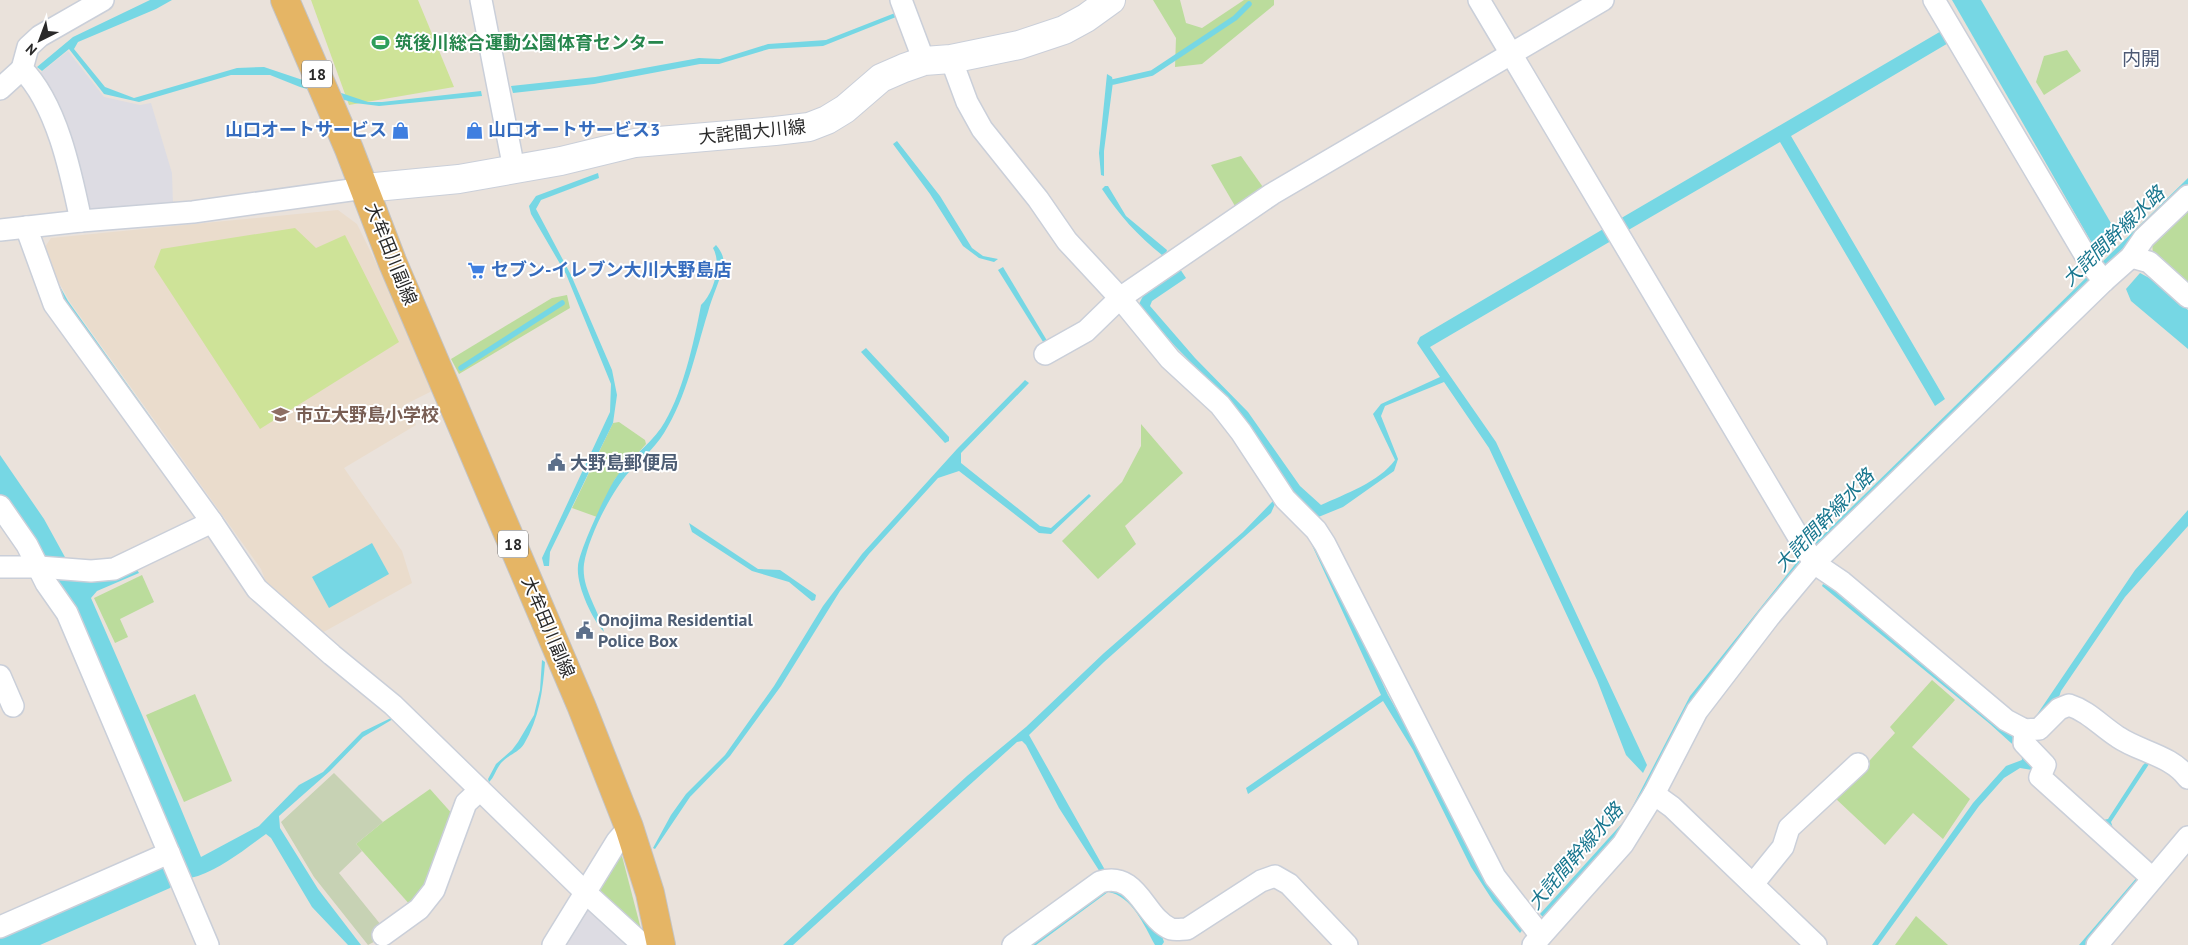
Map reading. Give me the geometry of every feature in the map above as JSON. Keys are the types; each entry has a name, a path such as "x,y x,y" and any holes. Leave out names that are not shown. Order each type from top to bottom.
{"main road":[{"name":"大牟田川副線","path":"286,0 349,148 392,262 577,696 629,827 650,894 661,945"},
{"name":"大詫間大川線","path":"365,188 459,179 514,170 561,162 634,143 775,132 809,127 827,120 845,109 881,78 904,68 924,61 951,59 1019,45 1064,30 1086,18 1111,0"}],"street":[{"path":"0,89 22,69 28,47 40,36 103,0"},
{"path":"481,0 514,170"},
{"path":"901,0 924,61"},
{"path":"1479,0 1810,556 2006,720 2025,730 2039,729 2059,709 2069,705 2079,708 2119,738 2171,762 2188,778"},
{"path":"1044,354 1086,331 1120,298 1272,194 1603,0"},
{"path":"1934,0 2097,273"},
{"path":"951,59 967,102 982,129 1038,200 1067,241 1120,298 1170,359 1220,405 1241,432 1285,499 1316,530 1325,544 1495,877 1534,934 1623,844 1654,794 1697,711 1763,624 1810,556 2097,273 2131,257 2144,238 2188,196"},
{"path":"22,69 31,78 55,123 69,165 81,221"},
{"path":"0,230 192,212 365,188"},
{"path":"26,227 54,304 212,522 257,588 332,655 393,705 586,893 643,945"},
{"path":"2131,257 2149,262 2188,297"},
{"path":"0,506 39,567 46,583 67,613 208,945"},
{"path":"0,567 39,567 91,571 114,569 212,522"},
{"path":"0,676 13,706"},
{"path":"2025,730 2024,743 2046,765 2040,776 2152,878"},
{"path":"1753,884 1783,847 1789,828 1858,764"},
{"path":"383,935 419,910 434,890 466,803 480,790"},
{"path":"1654,794 1672,807 1816,945"},
{"path":"553,945 617,841 629,827"},
{"path":"2097,945 2188,837"},
{"path":"0,927 171,858"},
{"path":"1014,945 1100,882 1111,879 1123,882 1133,890 1164,925 1173,930 1180,930 1187,929 1261,881 1274,876 1289,884 1347,945"}],"shaded area":[{"path":"68,51 104,97 140,105 151,103 172,173 173,205 84,212 35,77"},
{"name":"市立大野島小学校","path":"338,210 357,224 383,277 432,391 406,404 416,425 344,468 402,551 412,583 320,634 268,587 261,569 70,302 49,265 45,247 51,238"},
{"path":"587,904 629,945 562,945"}],"green space":[{"name":"筑後川総合運動公園体育センター","path":"311,0 418,0 454,87 349,105"},
{"path":"1153,0 1180,0 1186,23 1202,28 1244,0 1274,0 1274,5 1202,64 1175,67 1176,38"},
{"path":"2067,50 2081,71 2044,95 2036,82 2044,56"},
{"path":"1241,156 1265,190 1235,206 1211,165"},
{"path":"2188,205 2188,287 2153,256 2152,240"},
{"path":"295,228 316,248 345,235 399,342 260,429 154,267 161,249"},
{"path":"567,295 570,308 459,374 451,359 552,298"},
{"path":"619,422 645,440 646,444 615,479 597,517 572,508 613,423"},
{"path":"1141,424 1183,473 1125,526 1136,544 1098,579 1062,541 1122,482 1141,446"},
{"path":"142,575 154,602 120,619 128,637 115,643 94,598"},
{"path":"1932,680 1955,700 1912,747 1970,799 1943,839 1913,813 1885,845 1835,798 1895,733 1890,727"},
{"path":"195,694 232,781 184,802 146,715"},
{"path":"334,773 383,822 356,844 362,851 339,873 387,935 368,945 314,877 281,822"},
{"path":"430,789 455,817 428,889 411,906 356,844 383,822"},
{"path":"622,856 642,933 595,894 615,857"},
{"path":"1916,916 1948,945 1895,945"}],"water":[{"path":"150,0 172,0 156,9 78,42 74,49 105,87 134,98 237,68 264,67 368,102 481,91 482,96 379,106 355,103 300,87 270,75 231,75 139,102 104,94 69,49 42,71 37,67 73,37"},
{"path":"1952,0 1981,0 2115,230 2112,237 2100,246 2093,245"},
{"path":"895,13 896,17 823,46 769,49 719,64 700,64 594,84 513,93 511,86 595,77 699,58 720,59 768,44 826,40"},
{"path":"1943,30 1950,42 1791,136 1945,399 1935,406 1780,142 1625,232 1618,220"},
{"path":"1107,74 1112,77 1113,82 1104,151 1104,176 1101,175 1099,153"},
{"path":"897,141 940,196 972,248 983,256 998,259 994,262 979,258 963,246 930,194 893,144"},
{"path":"598,173 599,178 541,200 536,209 571,275 612,370 617,395 613,423 550,552 549,566 544,566 542,558 610,412 611,384 566,274 531,214 529,206 536,196"},
{"path":"2188,178 2188,187 1818,549 1814,544"},
{"path":"1108,186 1126,216 1167,250 1166,254 1162,255 1129,225 1102,189"},
{"path":"1605,228 1611,241 1430,347 1496,442 1647,765 1643,773 1626,755 1597,680 1489,448 1444,382 1385,406 1381,416 1398,459 1394,471 1343,507 1316,518 1298,501 1222,394 1174,345 1139,304 1143,296 1180,269 1186,278 1152,301 1150,306 1195,358 1248,412 1300,486 1321,505 1371,481 1395,460 1373,414 1381,404 1440,377 1417,343 1420,337"},
{"path":"716,245 722,255 723,266 685,390 672,419 660,439 629,472 615,491 595,529 586,553 584,564 585,582 604,632 590,610 582,592 578,566 583,548 615,479 625,466 656,435 675,401 691,352 701,305 706,300 713,286 717,270 716,255 713,248"},
{"path":"48,265 68,301 159,429 155,433 64,304"},
{"path":"1003,267 1049,344 1045,345 998,270"},
{"path":"2140,273 2153,280 2188,310 2188,349 2131,301 2126,289"},
{"path":"866,348 949,437 949,441 945,443 861,352"},
{"path":"1025,380 1029,383 961,453 961,463 1040,526 1051,528 1089,494 1091,496 1051,534 1039,533 959,471 938,478 869,554 840,591 781,686 730,756 690,797 655,849 653,848 671,815 686,794 725,755 774,686 823,606 862,554 957,449"},
{"path":"0,455 44,519 77,579 136,568 139,573 97,591 91,598 201,857 259,826 299,785 323,772 362,732 393,717 393,719 363,737 330,771 279,816 280,828 318,889 361,945 348,945 312,907 271,838 266,834 233,858 207,873 179,881 170,888 40,945 0,945 0,938 161,868 166,869 183,859 112,690 70,597 54,579 0,494"},
{"path":"1273,501 1275,504 1271,513 1104,662 1029,735 1105,870 1100,872 1059,808 1026,745 1022,741 1017,742 793,945 783,945 967,776 1026,727 1104,653 1243,532"},
{"path":"2188,510 2188,526 2125,597 2061,691 2057,703 2034,719 2135,570"},
{"path":"689,523 758,569 780,570 816,595 815,600 812,601 789,582 752,571 692,532"},
{"path":"1305,530 1310,533 1388,695 1414,740 1475,861 1499,898 1524,928 1520,933 1493,901 1471,867 1413,750 1383,701 1248,794 1246,788 1381,695"},
{"path":"372,543 389,574 329,608 312,577"},
{"path":"1801,557 1804,560 1621,834 1543,917 1540,914 1626,819 1690,696"},
{"path":"1823,584 1832,588 2015,736 2036,763 2032,770 2020,768 2004,778 1979,806 1878,945 1872,945 1973,803 2006,766 2022,760 2021,752 1990,724 1822,586"},
{"path":"542,660 545,662 541,694 533,725 522,747 501,763 489,782 488,779 496,764 512,750 534,715 540,690"},
{"path":"2148,760 2151,761 2111,822 2113,828 2152,865 2049,778 2051,772 2103,820 2108,819"},
{"path":"2139,875 2134,888 2086,945 2079,945"},
{"path":"1104,889 1121,890 1161,933 1164,942 1162,945 1155,945 1142,920 1131,905 1124,899 1108,892 1036,945 1027,945"}],"waterway":[{"path":"1113,82 1152,73 1235,18 1249,4"},
{"path":"461,368 562,303"}],"place":[{"name":"筑後川総合運動公園体育センター","path":"381,43"},
{"name":"山口オートサービス","path":"401,130"},
{"name":"山口オートサービス3","path":"474,130"},
{"name":"セブン-イレブン大川大野島店","path":"477,270"},
{"name":"市立大野島小学校","path":"281,415"},
{"name":"大野島郵便局","path":"556,463"},
{"name":"Onojima Residential Police Box","path":"584,630"}],"district":[{"name":"内開","path":"2141,58"}],"water label":[{"name":"大詫間幹線水路","path":"2113,236"},
{"name":"大詫間幹線水路","path":"1824,520"},
{"name":"大詫間幹線水路","path":"1575,856"}]}
